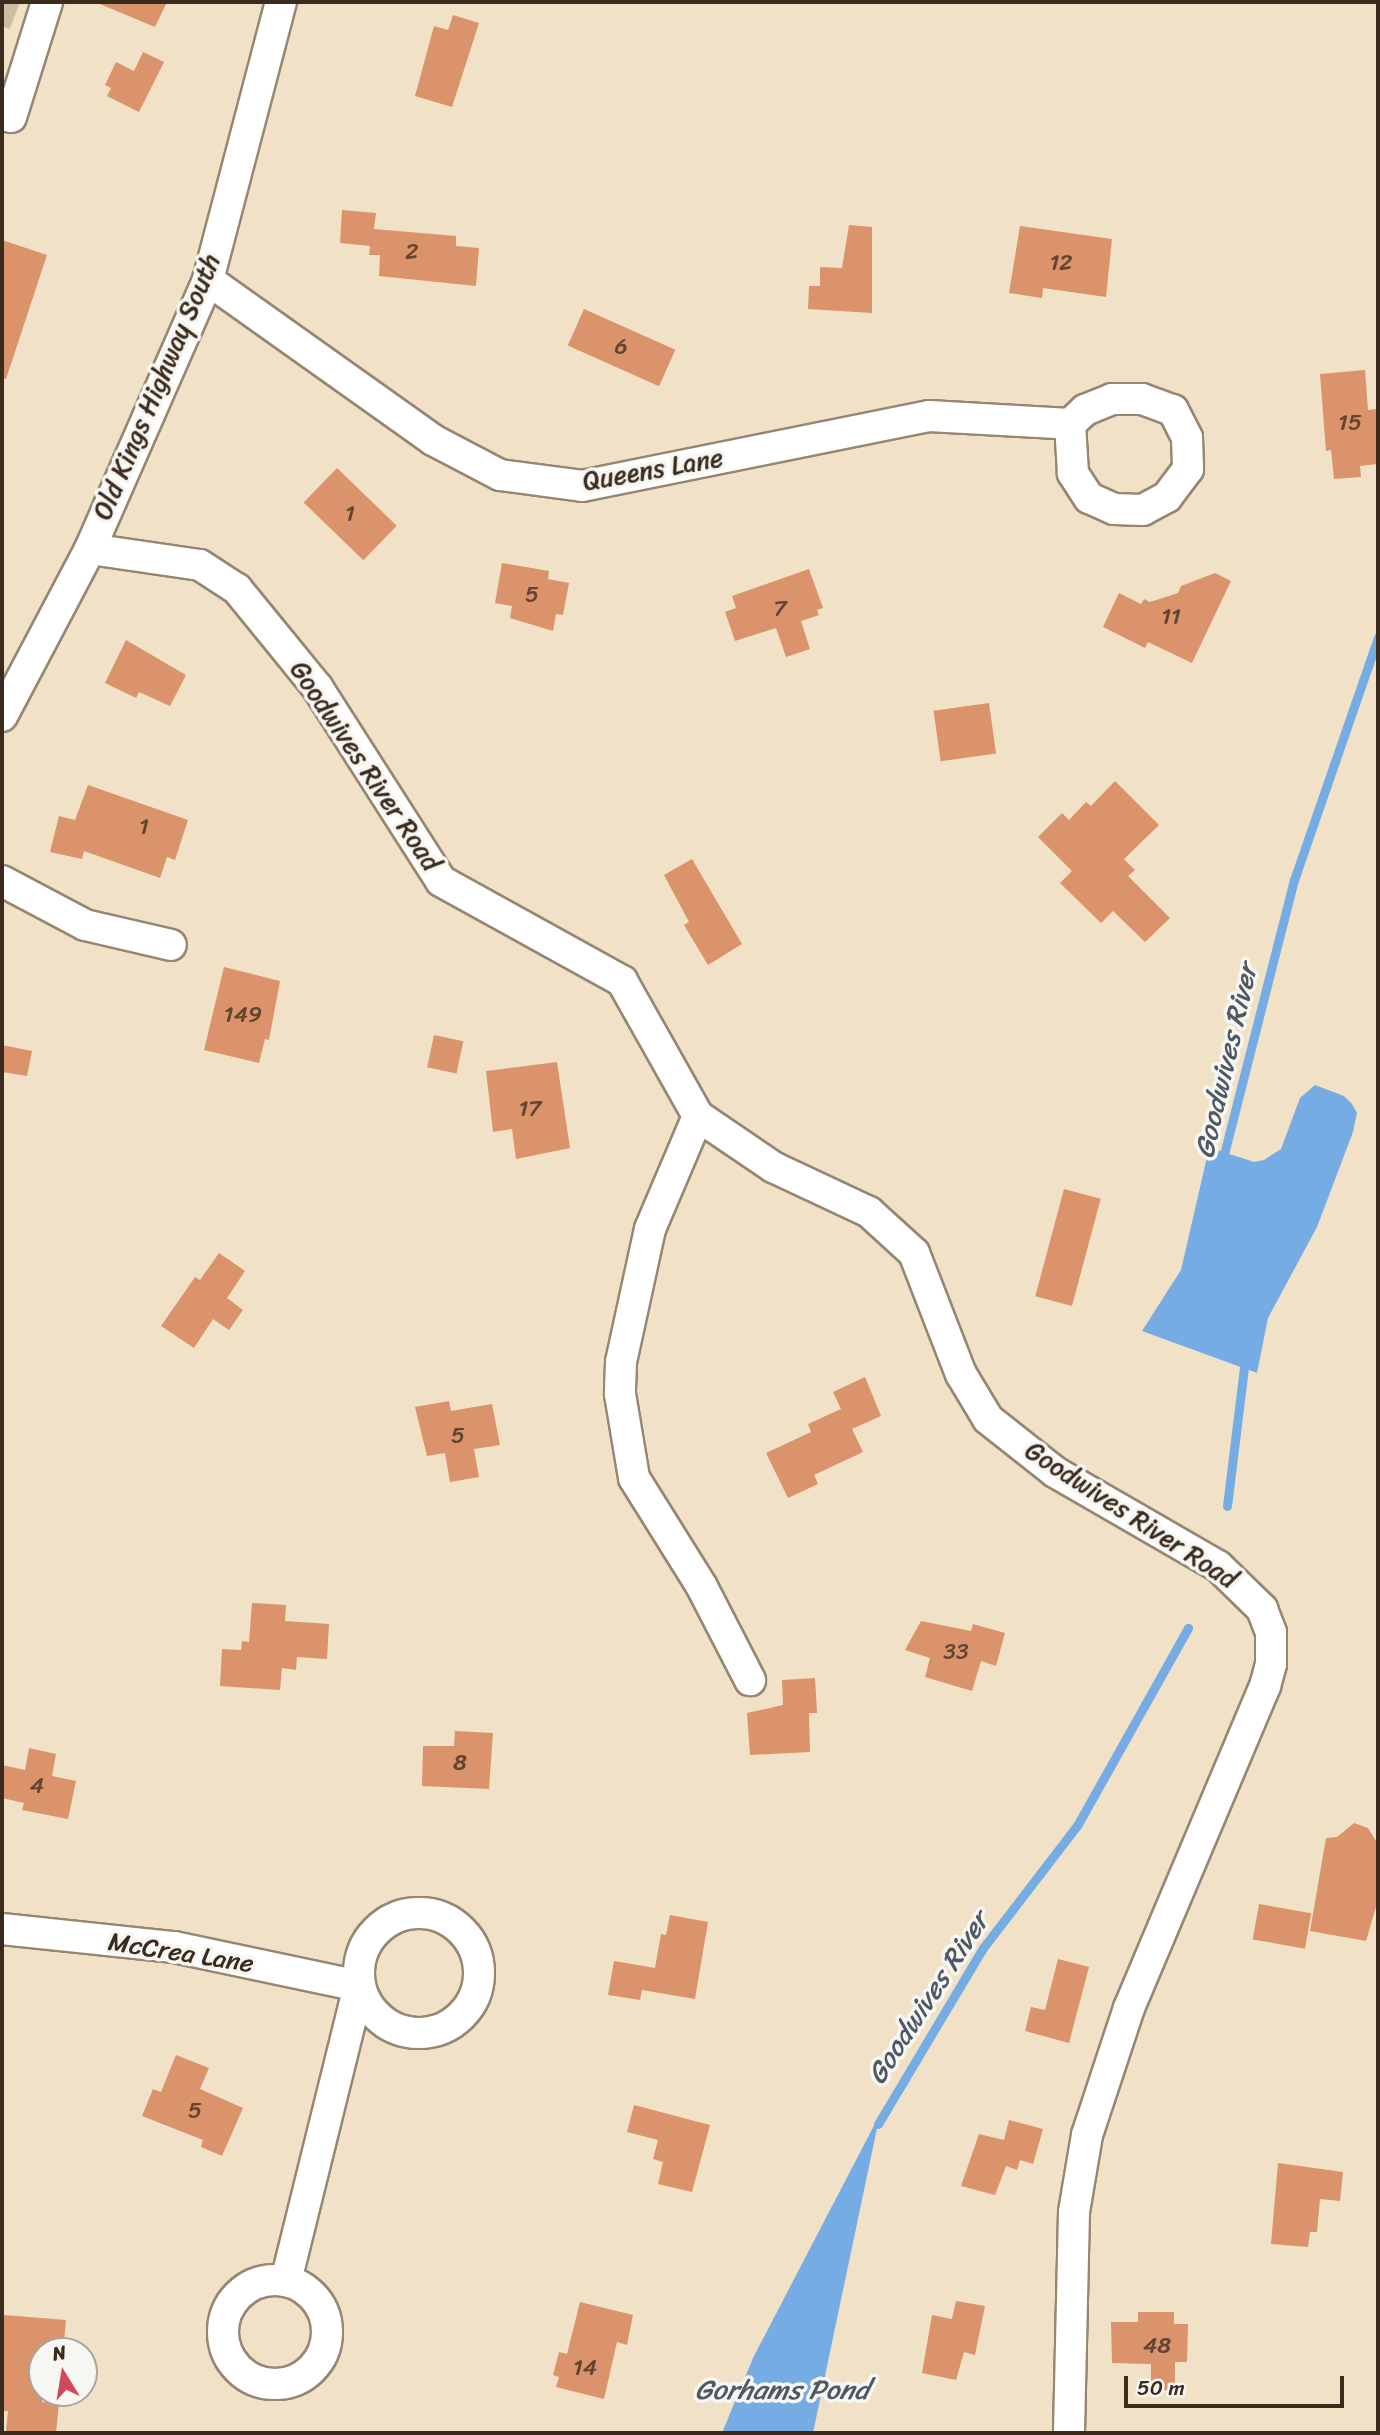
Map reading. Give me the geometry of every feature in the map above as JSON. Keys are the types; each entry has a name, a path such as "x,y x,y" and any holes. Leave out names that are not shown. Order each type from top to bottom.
{"street":[{"name":"Old Kings Highway South","path":"2,716 90,549 208,280 281,2"},
{"path":"2,114 11,117 13,74 34,13"},
{"name":"Queens Lane","path":"208,280 433,440 500,475 582,486 929,416 1070,424"},
{"name":"Goodwives River Road","path":"90,549 200,565 237,589 317,687 441,881 622,981 698,1116 773,1167 869,1212 914,1253 961,1374 988,1419 1055,1472 1218,1566 1262,1609 1271,1632 1271,1664 1265,1686 1129,2008 1087,2135 1074,2213 1069,2433"},
{"path":"2,881 85,925 171,945"},
{"path":"698,1116 650,1229 621,1362 620,1394 634,1478 702,1587 750,1679"},
{"path":"286,2281 359,1986 359,1963 367,1941 383,1923 405,1913 429,1913 451,1921 468,1937 478,1959 479,1983 470,2005 440,2029 408,2032 386,2024 369,2008 359,1986"},
{"name":"McCrea Lane","path":"2,1929 174,1947 359,1986"}],"water":[{"path":"1315,1085 1344,1096 1357,1113 1353,1132 1317,1227 1268,1318 1257,1373 1142,1331 1181,1270 1207,1157 1214,1149 1254,1162 1264,1160 1281,1149 1300,1098"},
{"name":"Gorhams Pond","path":"880,2114 813,2433 722,2433 753,2358"}],"building":[{"path":"95,2 167,2 155,27"},
{"path":"453,15 479,23 452,107 415,96 434,26 448,30"},
{"path":"143,52 164,62 139,112 107,96 111,88 105,85 116,62 134,71"},
{"path":"342,210 376,213 374,229 456,236 456,246 479,248 476,286 379,276 380,255 369,255 370,246 340,243"},
{"path":"849,225 872,227 872,313 808,309 809,286 820,286 820,267 842,268"},
{"path":"1020,226 1112,239 1106,297 1043,288 1042,298 1009,293"},
{"path":"2,240 47,255 6,379 2,378"},
{"path":"584,309 675,350 659,386 568,346"},
{"path":"1365,370 1368,410 1377,409 1378,464 1360,466 1361,477 1334,479 1331,450 1326,451 1320,374"},
{"path":"337,468 397,526 363,560 304,503"},
{"path":"502,563 549,571 548,579 569,583 563,615 556,614 553,631 510,618 512,606 495,603"},
{"path":"809,569 823,608 817,610 819,615 801,621 810,649 786,657 776,628 735,641 725,612 736,608 732,596"},
{"path":"1215,573 1231,581 1192,663 1148,642 1145,648 1103,627 1119,593 1141,604 1144,599 1150,602 1178,593 1181,586"},
{"path":"126,640 186,675 170,706 139,692 136,698 105,683"},
{"path":"989,703 996,754 941,761 934,711"},
{"path":"1115,781 1159,825 1124,859 1135,870 1128,876 1170,918 1145,942 1113,911 1101,923 1060,883 1072,871 1038,837 1062,813 1069,820 1086,802 1091,806"},
{"path":"88,785 188,820 175,860 167,857 160,878 84,851 82,859 50,852 59,816 75,820"},
{"path":"692,859 742,944 708,965 684,925 689,922 664,875"},
{"path":"224,967 280,981 269,1040 265,1039 259,1063 204,1050"},
{"path":"434,1035 463,1041 456,1074 427,1067"},
{"path":"2,1045 32,1051 27,1076 2,1072"},
{"path":"557,1062 570,1148 516,1159 512,1129 493,1132 486,1071"},
{"path":"1064,1189 1101,1199 1072,1306 1035,1296"},
{"path":"219,1253 245,1271 227,1298 243,1310 229,1330 213,1319 194,1348 161,1326 195,1277 200,1280"},
{"path":"865,1377 881,1416 852,1429 863,1452 814,1475 818,1484 788,1498 766,1453 811,1432 808,1424 841,1409 833,1392"},
{"path":"449,1401 451,1411 492,1404 500,1445 474,1449 479,1477 450,1482 445,1453 427,1456 415,1407"},
{"path":"252,1603 286,1605 285,1621 329,1624 327,1659 297,1657 296,1670 282,1668 280,1690 220,1686 222,1649 241,1650 242,1641 249,1642"},
{"path":"921,1621 971,1631 973,1624 1005,1633 996,1666 981,1661 972,1691 925,1677 930,1658 905,1650"},
{"path":"815,1678 817,1713 809,1713 810,1752 750,1755 747,1713 783,1705 782,1680"},
{"path":"455,1731 493,1733 489,1789 422,1786 423,1746 454,1746"},
{"path":"29,1748 56,1754 52,1776 76,1781 68,1819 22,1810 24,1803 2,1798 2,1765 25,1770"},
{"path":"1354,1823 1368,1828 1378,1844 1378,1900 1366,1941 1310,1931 1326,1838 1337,1837"},
{"path":"1259,1904 1311,1913 1305,1949 1253,1939"},
{"path":"670,1915 708,1922 695,1999 642,1990 640,2000 608,1995 614,1961 655,1968 661,1934 666,1935"},
{"path":"1058,1959 1089,1967 1069,2043 1025,2031 1031,2007 1045,2010"},
{"path":"176,2055 209,2068 200,2089 243,2108 222,2156 201,2147 203,2140 142,2116 153,2089 161,2092"},
{"path":"634,2105 710,2125 692,2192 658,2184 663,2162 653,2159 658,2140 627,2132"},
{"path":"1009,2120 1043,2129 1033,2164 1020,2160 1017,2170 1006,2166 995,2195 961,2186 979,2134 1004,2140"},
{"path":"1278,2163 1343,2172 1340,2201 1320,2199 1317,2232 1310,2232 1308,2247 1271,2244"},
{"path":"956,2301 985,2306 975,2355 964,2352 956,2380 922,2373 932,2315 952,2319"},
{"path":"580,2302 633,2315 627,2345 617,2342 604,2399 556,2387 559,2377 553,2375 559,2352 567,2354"},
{"path":"1138,2312 1174,2312 1174,2324 1188,2324 1187,2362 1175,2362 1175,2390 1151,2390 1151,2364 1112,2363 1111,2322 1138,2322"},
{"path":"4,2315 66,2320 64,2337 28,2337 28,2407 59,2407 56,2433 6,2431 8,2411 2,2411"}],"waterway":[{"name":"Goodwives River","path":"1222,1162 1294,880 1378,637"},
{"name":"Goodwives River","path":"1227,1506 1245,1359"},
{"name":"Goodwives River","path":"878,2124 983,1948 1078,1824 1188,1628"}],"tunnel":[{"path":"2,10 15,15"}]}
